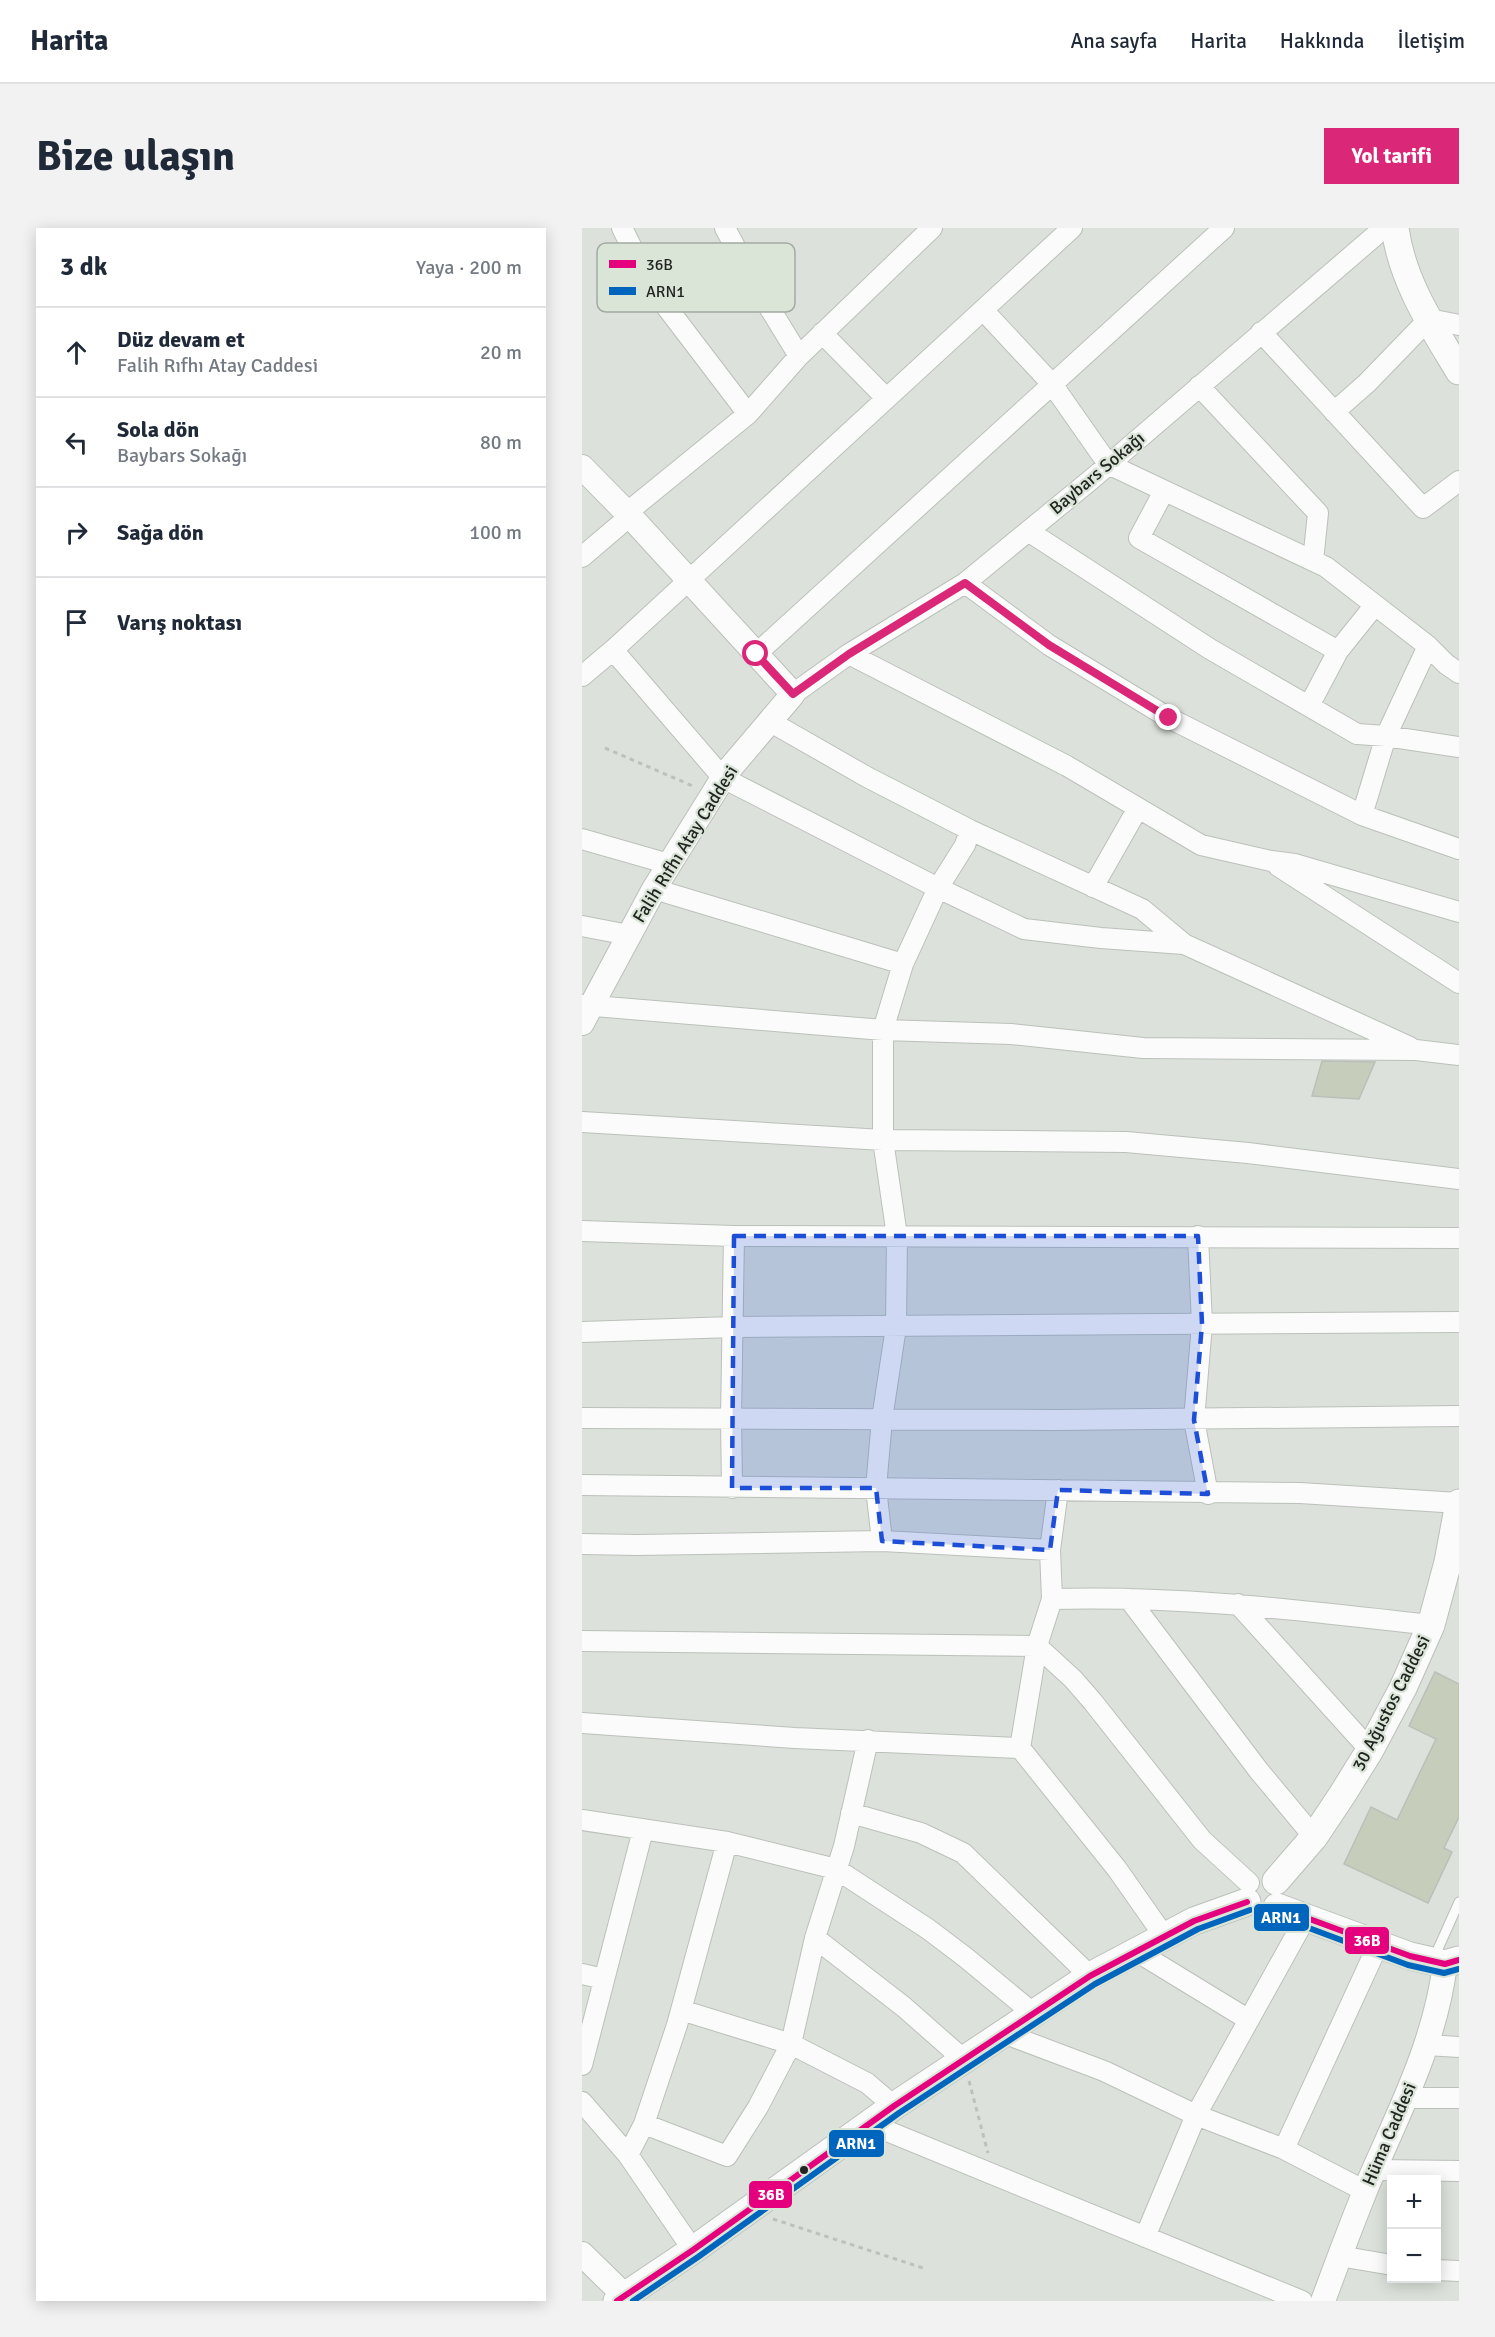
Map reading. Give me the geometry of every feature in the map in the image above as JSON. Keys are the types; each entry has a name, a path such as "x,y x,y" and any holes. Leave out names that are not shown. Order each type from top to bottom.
{"main road":[{"path":"1395,228 1398,251 1409,281 1459,371"},
{"name":"30 Ağustos Caddesi","path":"1276,1894 1370,1750 1403,1688 1431,1625 1448,1562 1459,1503"},
{"path":"621,2298 693,2250 894,2106 1090,1976 1248,1893 1255,1911 1272,1910 1276,1894 1306,1917 1378,1945 1445,1962"}],"street":[{"path":"622,228 630,243"},
{"path":"582,556 630,516 635,506 748,414 799,356 932,228"},
{"path":"582,676 1072,228"},
{"path":"756,654 1224,228"},
{"name":"Baybars Sokağı","path":"793,694 849,654 965,583 1108,464 1383,228"},
{"path":"983,310 1052,384 1108,464 1326,567 1459,673"},
{"path":"670,312 748,414"},
{"path":"772,312 799,356"},
{"path":"1335,412 1367,383 1429,319 1459,325"},
{"path":"1260,332 1423,508 1459,481"},
{"path":"822,333 886,398"},
{"path":"1199,386 1318,513 1313,561"},
{"path":"582,468 630,516 793,694"},
{"path":"1164,491 1139,538 1338,651"},
{"path":"1028,531 1210,650 1357,734 1459,747"},
{"path":"965,583 1049,645 1169,718 1362,815 1459,849"},
{"path":"1309,706 1338,651 1375,605"},
{"path":"1362,815 1386,736 1428,646"},
{"path":"613,650 718,787 1024,929 1184,944"},
{"path":"849,654 1067,766 1201,845 1271,861 1295,864 1459,912"},
{"name":"Falih Rıfhı Atay Caddesi","path":"584,1012 654,889 718,787 793,694"},
{"path":"769,721 867,777 970,830 1142,909 1184,944 1416,1050"},
{"path":"1093,887 1138,808"},
{"path":"882,1541 876,1488 882,1419 896,1327 897,1236 883,1140 883,1030 903,964 938,888 965,844 970,830"},
{"path":"582,839 669,864"},
{"path":"1271,861 1459,983"},
{"path":"654,889 903,964"},
{"path":"582,926 628,935"},
{"path":"584,1012 883,1030 1011,1034 1143,1048 1416,1050 1459,1055"},
{"path":"582,1122 883,1140 1126,1142 1248,1153 1459,1179"},
{"path":"582,1232 734,1236 1459,1238"},
{"path":"732,1488 734,1236"},
{"path":"1198,1236 1202,1324 1194,1420 1208,1494"},
{"path":"582,1332 732,1327 1459,1322"},
{"path":"582,1418 1194,1420 1459,1416"},
{"path":"582,1485 1058,1490 1208,1494 1300,1493 1459,1503"},
{"path":"1020,1748 1037,1646 1052,1599 1050,1550 1058,1490"},
{"path":"582,1544 882,1541 1050,1550"},
{"path":"1052,1599 1129,1599 1238,1604 1431,1625"},
{"path":"1129,1599 1259,1772 1314,1837"},
{"path":"1238,1604 1370,1750"},
{"path":"582,1641 1037,1646 1073,1679 1093,1702 1202,1840 1248,1893"},
{"path":"582,1723 795,1738 1020,1748 1118,1869 1164,1936"},
{"path":"644,2124 727,2156 758,2107 791,2044 814,1938 836,1869 868,1740"},
{"path":"851,1813 921,1833 963,1853 1090,1976"},
{"path":"582,1820 727,1842 836,1869 956,1950 1034,2014"},
{"path":"582,2065 643,1830"},
{"path":"628,2155 644,2124 681,2010 727,1842"},
{"path":"1145,2237 1196,2115 1306,1917"},
{"path":"814,1938 904,2007 963,2059"},
{"path":"1284,2149 1378,1945"},
{"path":"1136,1951 1249,2020"},
{"name":"Hüma Caddesi","path":"1323,2301 1369,2180 1427,2045 1439,2006 1445,1962"},
{"path":"582,1974 604,1978"},
{"path":"681,2010 791,2044 867,2083 894,2106"},
{"path":"1004,2033 1104,2071 1196,2115 1369,2180 1459,2172"},
{"path":"1427,2045 1459,2047"},
{"path":"1405,2098 1459,2098"},
{"path":"582,2102 628,2155 693,2250"},
{"path":"870,2124 1302,2301"},
{"path":"582,2254 621,2298"},
{"path":"1339,2256 1387,2264"},
{"path":"1441,2270 1459,2271"}],"lane":[{"path":"1445,1962 1459,1902"}],"path":[{"path":"605,748 718,787"},
{"path":"963,2059 993,2175"},
{"path":"748,2211 926,2269"}],"highlighted area":[{"path":"734,1236 1198,1236 1202,1324 1194,1420 1208,1494 1058,1490 1050,1550 882,1541 876,1488 732,1488"}],"building":[{"path":"1322,1061 1375,1062 1359,1099 1312,1096"},
{"path":"1435,1672 1459,1684 1459,1817 1444,1848 1452,1852 1428,1903 1344,1864 1371,1807 1397,1820 1436,1739 1409,1726"}],"transit line":[{"name":"36B","path":"617,2301 693,2250 894,2106 1090,1976 1194,1921 1247,1902"},
{"name":"36B","path":"1277,1907 1410,1956 1445,1964 1459,1960"},
{"name":"ARN1","path":"633,2301 899,2113 1095,1984 1198,1929 1250,1910"},
{"name":"ARN1","path":"1274,1915 1408,1965 1444,1973 1459,1969"}],"route":[{"path":"756,654 793,694 849,654 965,583 1049,645 1169,718"}]}
